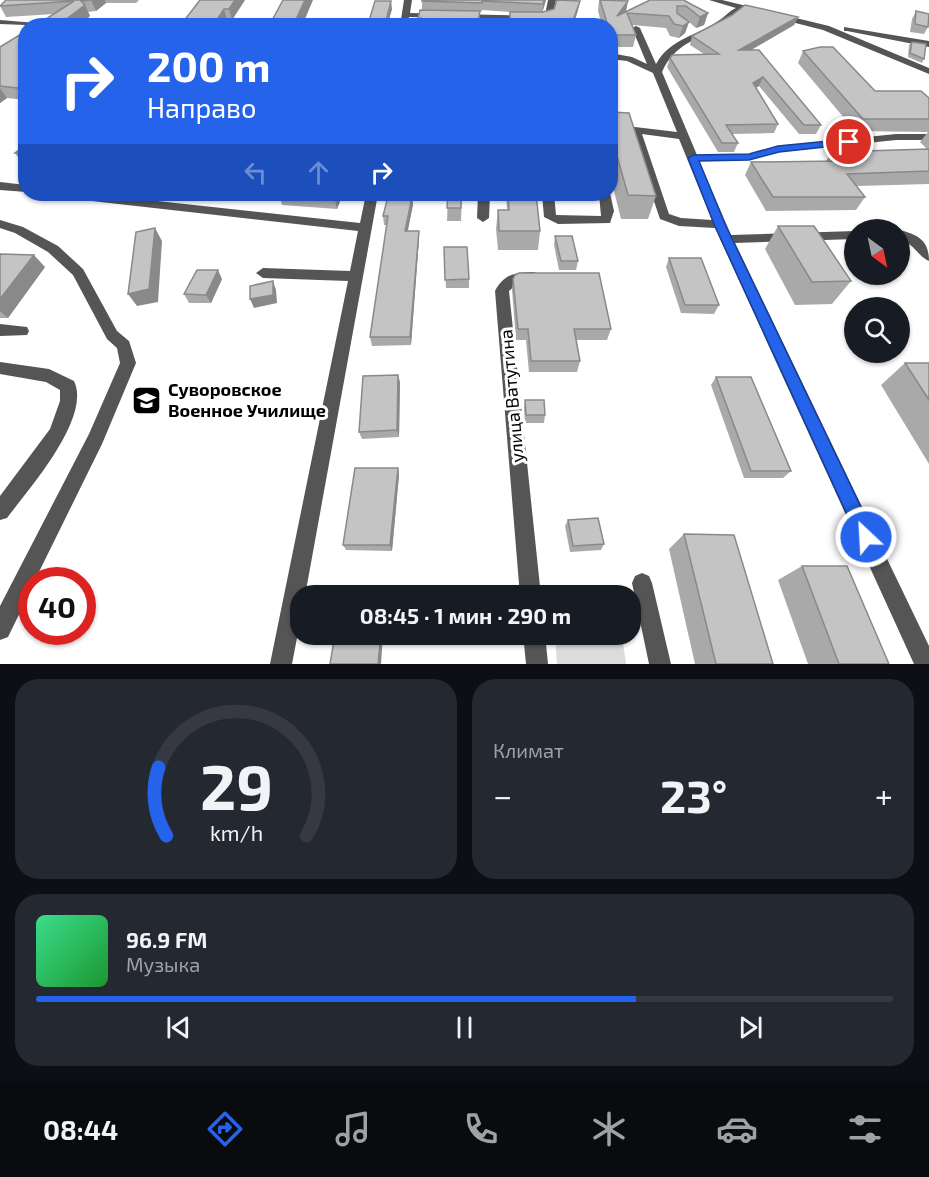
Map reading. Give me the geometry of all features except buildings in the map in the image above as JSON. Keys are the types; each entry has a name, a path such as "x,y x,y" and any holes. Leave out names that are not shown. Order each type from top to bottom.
{"street":[{"path":"405,18 408,0"},
{"path":"405,15 542,18 548,16 552,0"},
{"path":"713,0 785,17 929,44"},
{"path":"657,72 662,61 694,33 716,26 736,9 743,8"},
{"path":"785,17 844,34 929,71"},
{"path":"0,22 18,24"},
{"path":"686,27 694,33"},
{"path":"636,28 646,55 657,72 723,231 926,664"},
{"path":"618,57 629,59 657,72"},
{"path":"618,130 683,136"},
{"path":"635,130 664,216 679,222 723,231 844,235"},
{"path":"693,158 749,157 778,149 896,137 929,137"},
{"path":"0,186 18,188"},
{"path":"127,201 365,228"},
{"path":"281,664 371,201"},
{"path":"483,218 484,201"},
{"path":"549,201 550,216 558,220 606,220 608,211 606,201"},
{"path":"0,224 19,230 53,249 78,272 112,335 124,345 128,363 96,438 0,629"},
{"path":"910,238 917,241 929,256"},
{"path":"263,273 356,276"},
{"name":"улица Ватутина","path":"530,585 502,291 506,282 515,277 547,277"},
{"path":"0,330 22,331"},
{"path":"0,368 49,376 68,386 71,398 60,429 0,511"},
{"path":"642,583 660,664"},
{"path":"535,645 537,664"}],"shaded area":[{"path":"556,645 623,645 626,664 557,664"}],"place":[{"name":"Суворовское Военное Училище","path":"147,400"}],"route":[{"path":"849,142 778,149 749,157 693,158 720,224 866,537"}]}
